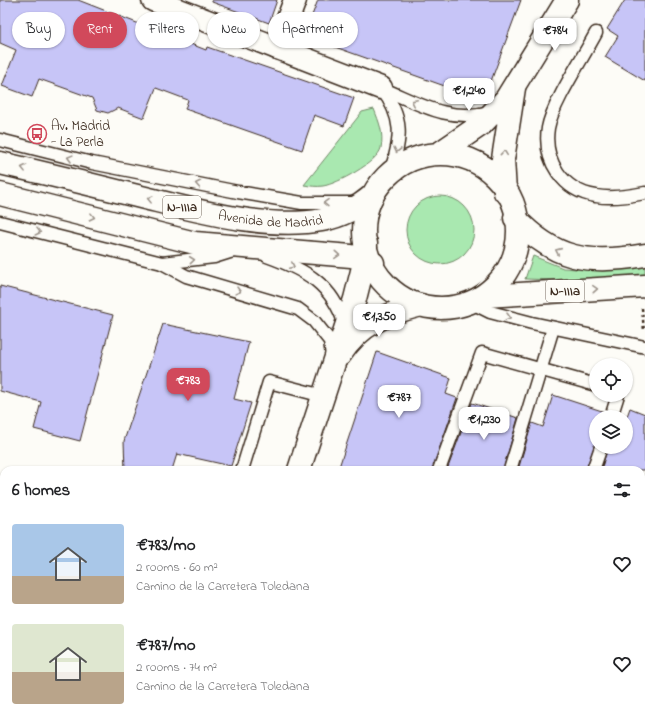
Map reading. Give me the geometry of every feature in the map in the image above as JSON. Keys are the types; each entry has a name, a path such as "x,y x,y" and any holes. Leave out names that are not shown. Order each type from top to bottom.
{"main road":[{"path":"153,0 268,45"},
{"path":"290,12 295,0"},
{"path":"441,152 477,128 492,111 506,99 567,0"},
{"path":"277,48 381,88"},
{"path":"505,192 503,159 514,87"},
{"name":"N-IIIa","path":"479,300 499,284 512,260 517,234 515,218 505,192 491,173 480,164 462,156 441,152 406,160 390,173 369,199 365,229 368,255 378,275 387,286 402,297 421,305 439,308 456,307 479,300 645,286"},
{"name":"Avenida de Madrid","path":"0,163 203,212 250,220 294,223 322,220 345,213 369,199"},
{"name":"N-IIIa","path":"0,194 195,243 351,256 368,255"},
{"name":"N-IIIa","path":"515,218 531,235 549,247 570,256 600,259 645,255"},
{"path":"301,466 368,255"},
{"path":"333,366 351,340 370,323 382,317 421,305"}],"lane":[{"path":"596,33 557,103 548,128 549,156 560,178 578,191 597,196 628,196 645,193"},
{"path":"381,88 427,109 462,116 477,115 492,111"},
{"path":"381,88 394,107 399,126 399,143 390,173"},
{"path":"0,140 92,163 302,203 369,199"},
{"path":"0,222 162,263 186,276 298,309 314,321 330,340 333,366"},
{"path":"162,263 214,258 243,248 280,261 322,283 340,310 346,326"},
{"path":"479,300 490,312 553,328 645,347"},
{"path":"511,466 553,328"},
{"path":"440,466 482,353 589,383"},
{"path":"243,466 269,382 323,396"},
{"path":"594,466 599,454"}],"green space":[{"path":"374,109 379,123 382,143 378,154 373,160 356,172 338,181 321,186 304,185 362,112"},
{"path":"433,196 447,196 459,202 468,211 474,223 472,243 464,254 453,262 447,264 433,264 427,262 416,254 408,243 406,237 406,223 408,217 416,206 427,198"},
{"path":"533,256 563,268 590,270 645,265 645,275 559,280 525,279"}],"building":[{"path":"0,0 78,0 109,12 73,12 73,48 127,48 127,19 135,22 135,48 199,47 206,50 207,47 354,98 344,126 314,115 302,150 185,109 188,100 156,88 144,118 118,108 108,113 97,110 92,98 39,79 32,97 2,86 16,50 0,43"},
{"path":"212,0 277,0 273,12 268,12 268,23 260,20 260,12 239,12 212,2"},
{"path":"318,0 521,0 484,100 338,48 358,48 358,12 313,12"},
{"path":"625,0 645,0 645,81 605,57 618,36 607,29"},
{"path":"0,286 113,315 80,441 34,429 41,402 0,391"},
{"path":"163,324 249,342 234,399 251,403 231,466 177,454 173,466 125,466 124,441"},
{"path":"377,352 451,378 446,394 457,398 433,466 339,466"},
{"path":"553,395 599,410 589,410 589,454 592,454 587,466 519,466 532,423 543,427"},
{"path":"472,403 518,418 504,466 448,466"},
{"path":"630,408 645,414 645,466 602,466 606,454 633,454 633,410 629,410"}],"place":[{"name":"Av. Madrid - La Perla","path":"37,134"}]}
